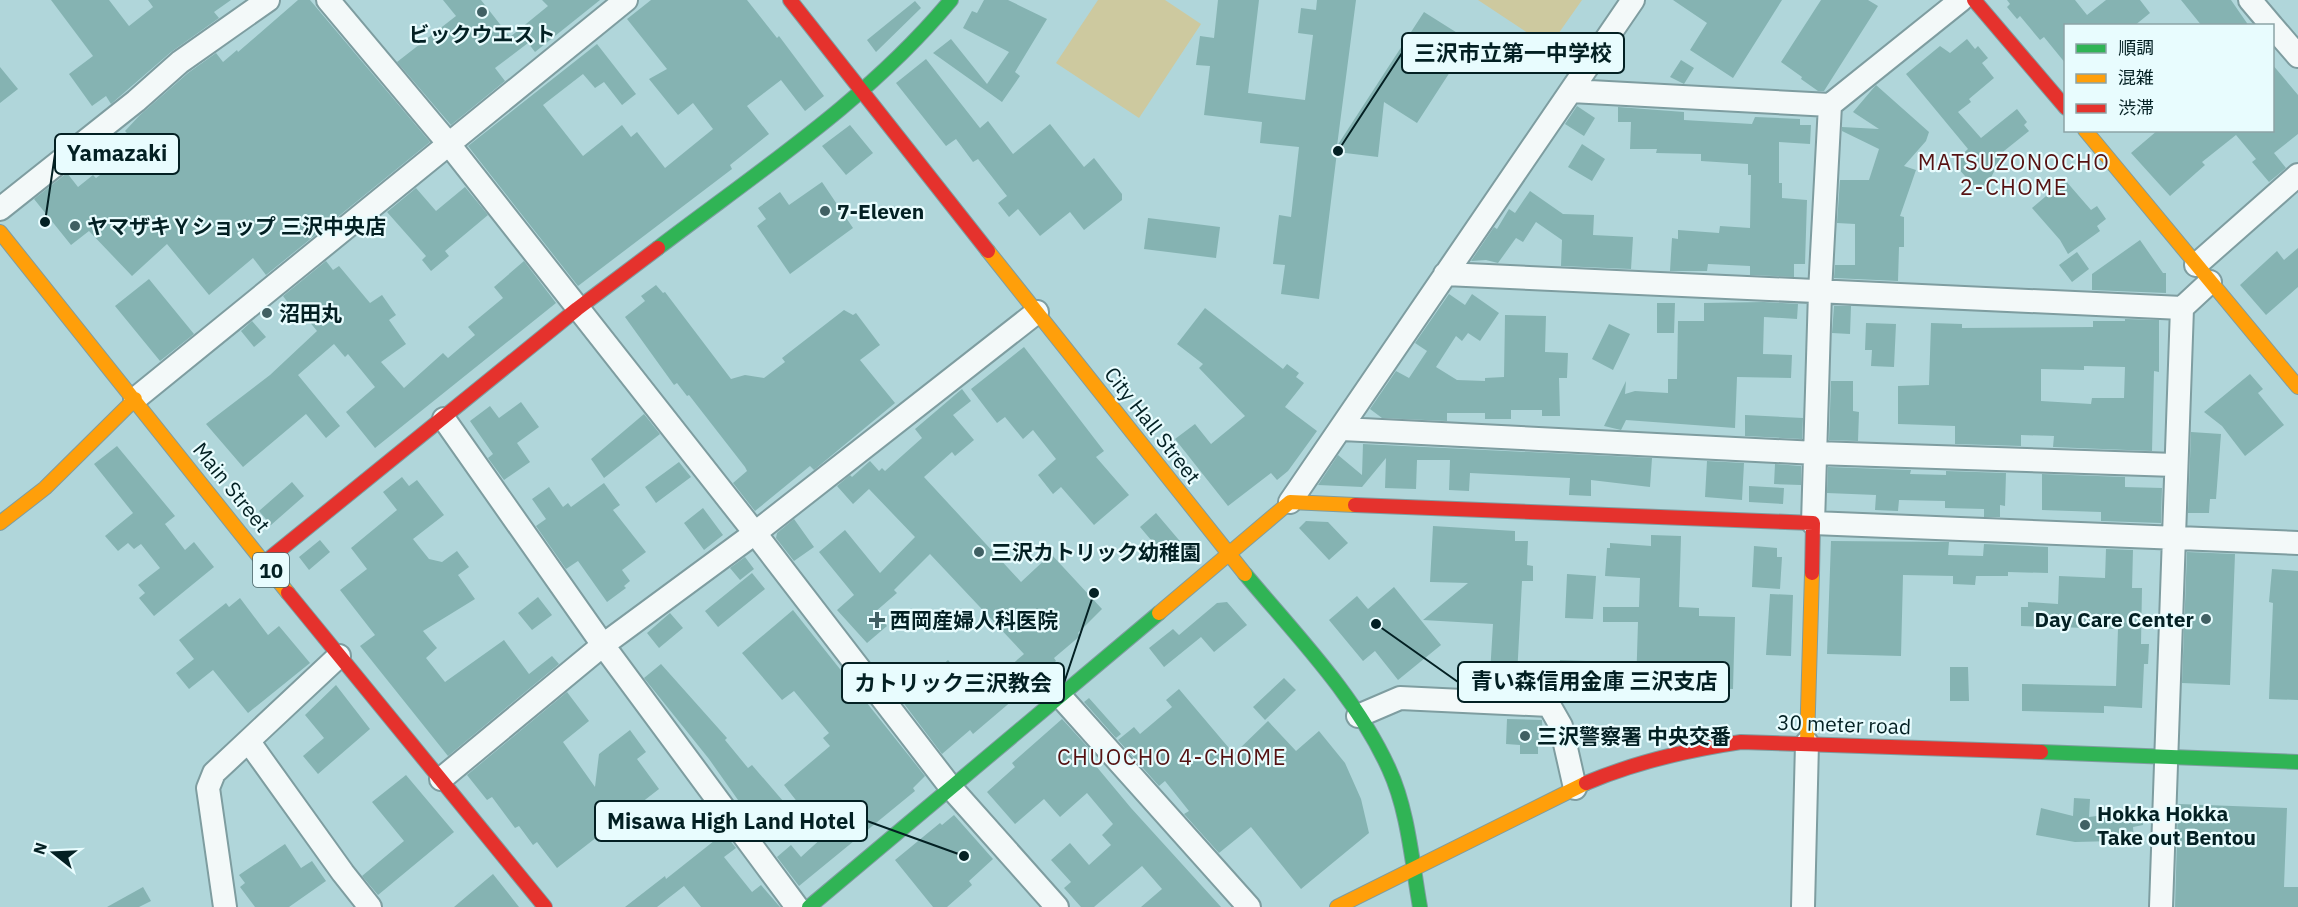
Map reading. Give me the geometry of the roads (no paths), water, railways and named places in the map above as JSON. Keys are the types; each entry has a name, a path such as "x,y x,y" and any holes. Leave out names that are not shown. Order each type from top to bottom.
{"street":[{"path":"0,209 136,101 180,62 268,0"},
{"path":"328,0 448,143 755,533 952,789 1057,907"},
{"path":"0,523 45,488 135,399 626,0"},
{"name":"City Hall Street","path":"790,0 1229,555 1334,681 1390,770 1403,815 1420,907"},
{"path":"265,562 577,309 863,91 926,30 951,0"},
{"path":"808,907 952,789 1290,502 1633,0"},
{"path":"1570,91 1830,105 1961,0"},
{"path":"1974,0 2064,106"},
{"path":"2250,0 2270,24"},
{"path":"2274,28 2298,56"},
{"path":"1803,907 1820,292 1830,105"},
{"path":"2087,132 2298,387"},
{"path":"2161,907 2182,308 2203,274 2298,174"},
{"name":"Main Street","path":"0,232 339,656 545,907"},
{"path":"1445,274 2182,308"},
{"path":"441,779 603,645 755,533 1037,312"},
{"path":"444,419 603,645 797,907"},
{"path":"1342,429 1816,453 2175,465"},
{"path":"1290,502 2298,543"},
{"path":"227,904 208,788 214,773 339,656"},
{"path":"1061,697 1250,907"},
{"path":"1358,716 1400,698 1549,705 1561,726 1575,788"},
{"path":"249,742 342,873 370,907"},
{"name":"30 meter road","path":"1337,907 1575,788 1624,767 1698,748 1741,742 1807,743 2298,762"}],"place":[{"name":"ビックウエスト","path":"482,12"},
{"name":"三沢市立第一中学校","path":"1338,151"},
{"name":"7-Eleven","path":"825,211"},
{"name":"Yamazaki","path":"45,222"},
{"name":"ヤマザキＹショップ 三沢中央店","path":"75,226"},
{"name":"沼田丸","path":"267,313"},
{"name":"三沢カトリック幼稚園","path":"979,552"},
{"name":"カトリック三沢教会","path":"1094,593"},
{"name":"Day Care Center","path":"2206,619"},
{"name":"西岡産婦人科医院","path":"877,620"},
{"name":"青い森信用金庫 三沢支店","path":"1376,624"},
{"name":"三沢警察署 中央交番","path":"1525,736"},
{"name":"Hokka Hokka Take out Bentou","path":"2085,825"},
{"name":"Misawa High Land Hotel","path":"964,856"}],"district":[{"name":"MATSUZONOCHO 2-CHOME","path":"2014,174"},
{"name":"CHUOCHO 4-CHOME","path":"1172,756"}]}
